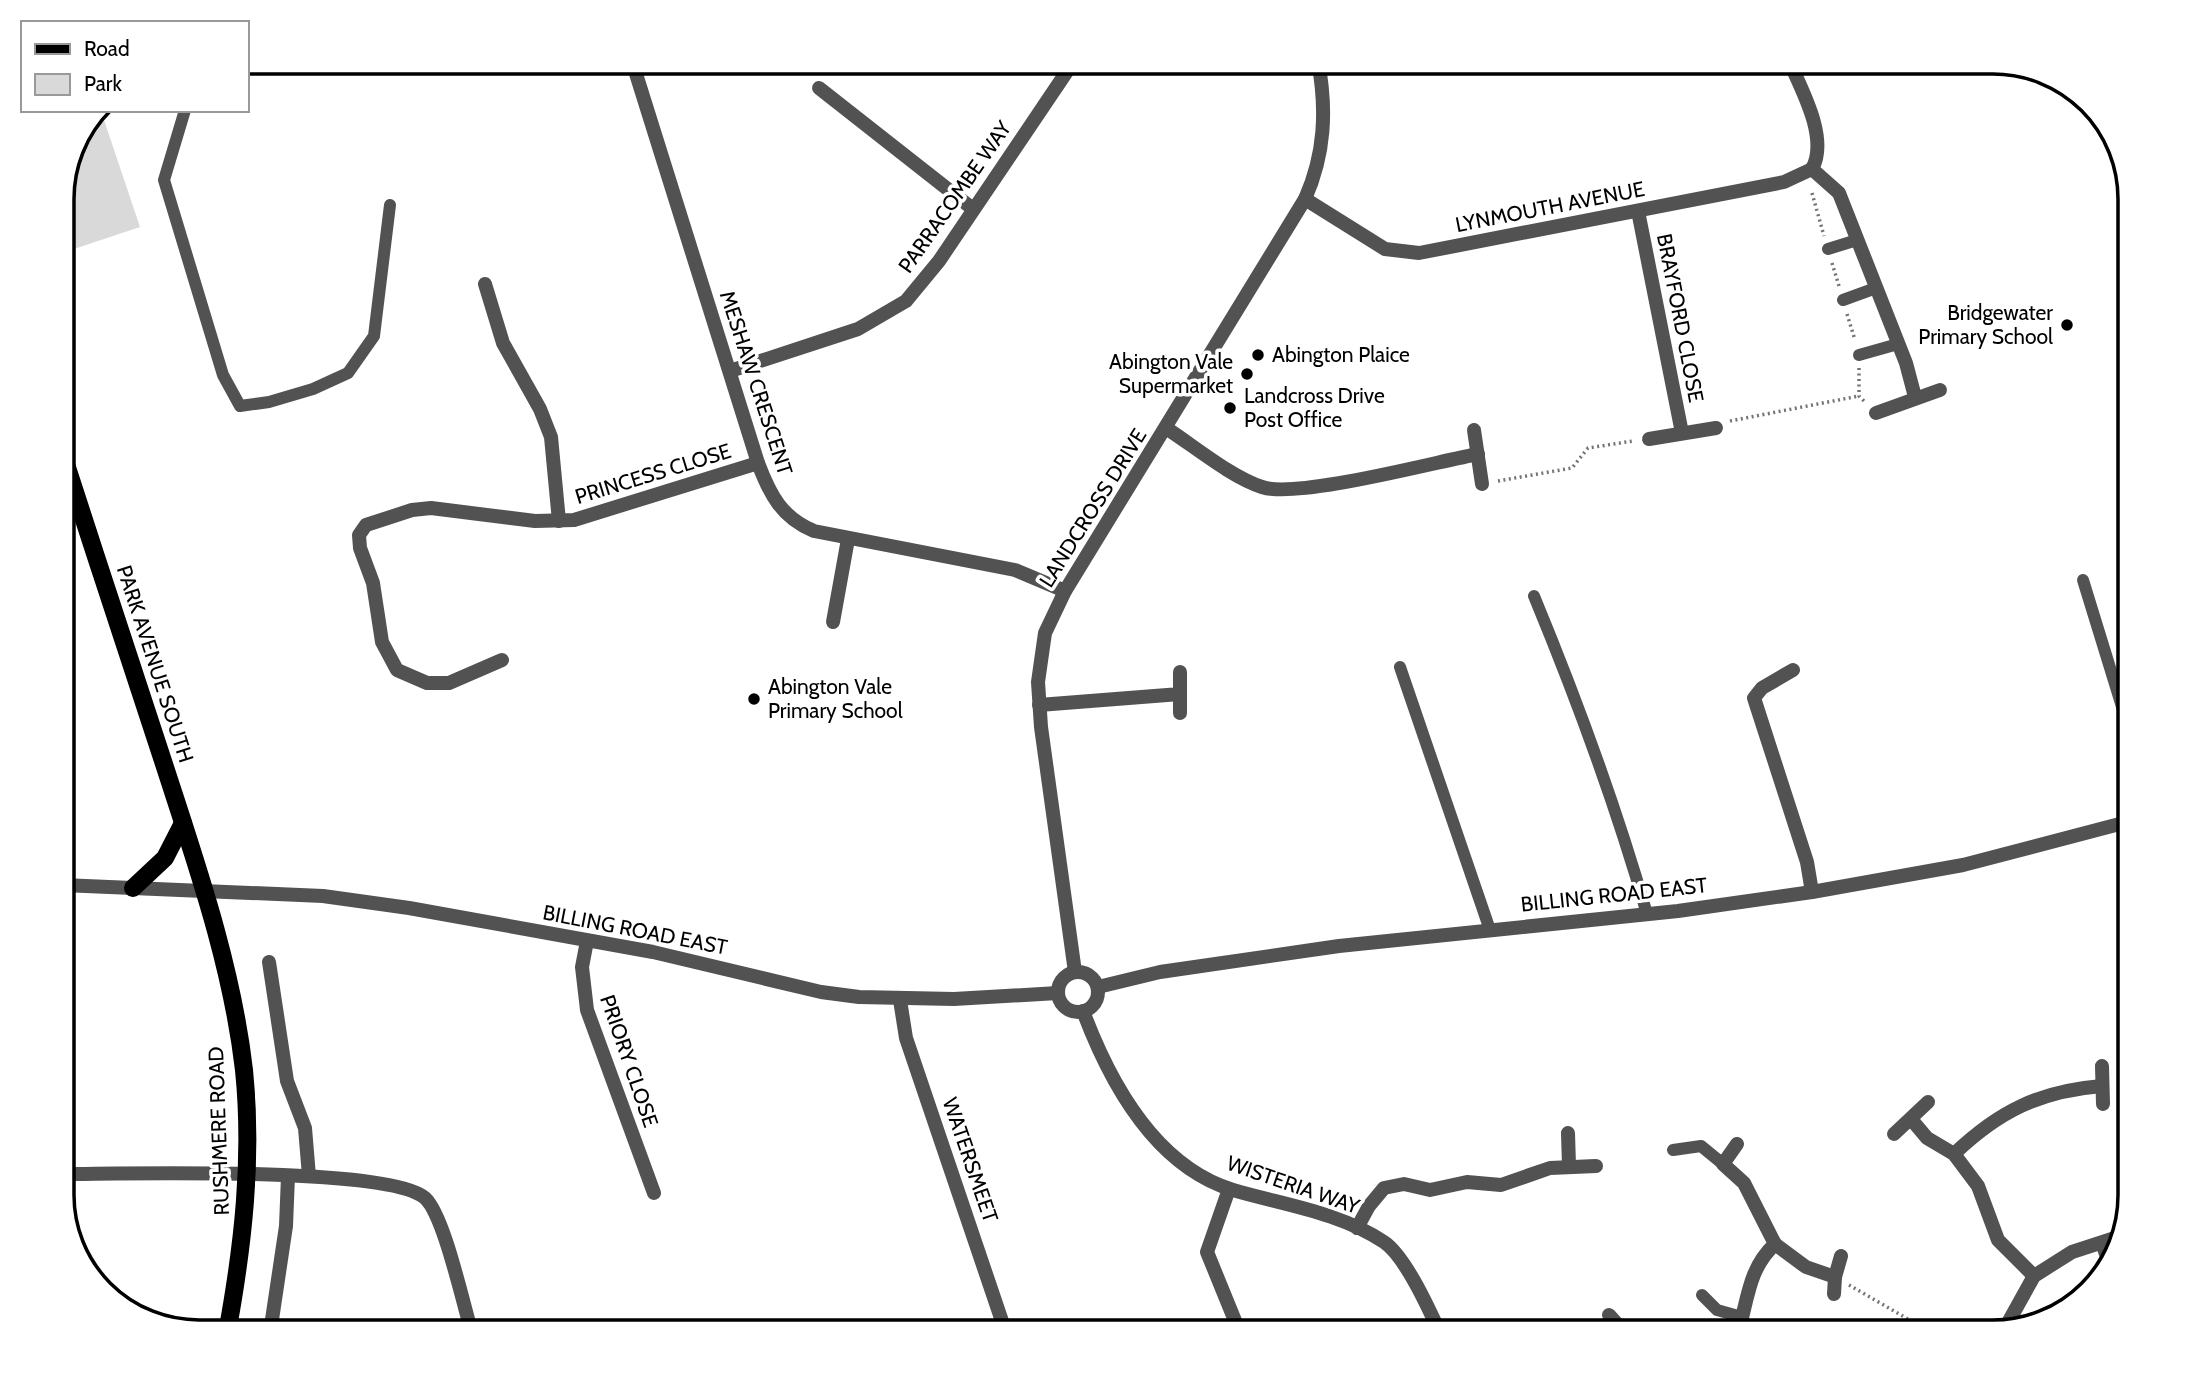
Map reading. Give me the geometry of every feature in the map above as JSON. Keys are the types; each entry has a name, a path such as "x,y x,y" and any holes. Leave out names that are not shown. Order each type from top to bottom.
{"main road":[{"name":"PARK AVENUE SOUTH","path":"74,489 203,890"},
{"path":"132,888 165,858 183,823"},
{"name":"RUSHMERE ROAD","path":"203,890 239,1033 244,1073 247,1176 244,1230 229,1320"}],"street":[{"name":"MESHAW CRESCENT","path":"636,74 758,463 774,501 791,519 814,531 1015,570 1065,590"},
{"name":"PARRACOMBE WAY","path":"730,371 858,329 894,311 906,301 930,273 1065,74"},
{"name":"LANDCROSS DRIVE","path":"1075,972 1039,705 1039,670 1045,633 1065,590 1305,200 1320,159 1324,134 1319,74"},
{"path":"1794,74 1819,149 1812,169 1839,193 1898,344 1915,397"},
{"path":"820,88 973,209"},
{"name":"LYNMOUTH AVENUE","path":"1305,200 1385,249 1411,253 1784,183 1812,169"},
{"name":"BRAYFORD CLOSE","path":"1638,211 1682,433"},
{"name":"PRINCESS CLOSE","path":"485,284 503,343 540,410 551,437 559,522"},
{"path":"1876,414 1915,397 1940,390"},
{"path":"1166,428 1240,476 1272,490 1309,487 1478,454"},
{"name":"BRAYFORD CLOSE","path":"1649,439 1716,428"},
{"path":"1474,429 1482,484"},
{"name":"PRINCESS CLOSE","path":"502,660 449,682 427,683 397,670 382,642 373,583 360,548 359,535 366,526 386,517 431,508 559,522 589,517 758,463"},
{"path":"833,622 848,538"},
{"path":"1793,670 1762,688 1754,698 1807,862 1812,892"},
{"path":"1180,672 1180,713"},
{"path":"1039,705 1180,694"},
{"name":"BILLING ROAD EAST","path":"1098,987 1150,974 1248,959 1490,929 1647,914 1812,892 1963,865 2118,824"},
{"name":"BILLING ROAD EAST","path":"74,886 323,896 409,908 653,953 821,992 900,1000 1058,993"},
{"name":"PRIORY CLOSE","path":"587,941 582,967 587,1010 654,1192"},
{"path":"269,962 287,1081 305,1128 309,1176"},
{"path":"1075,972 1093,978 1098,987 1098,997 1093,1006 1083,1011 1071,1011 1062,1004 1058,993 1066,976 1075,972"},
{"name":"WATERSMEET","path":"900,1000 906,1038 1002,1320"},
{"name":"WISTERIA WAY","path":"1083,1011 1114,1079 1149,1132 1191,1169 1229,1189 1305,1208 1357,1228 1386,1243 1417,1285 1434,1320"},
{"path":"2102,1066 2103,1104"},
{"path":"1954,1154 1985,1125 2014,1107 2080,1088 2102,1086"},
{"path":"1894,1134 1928,1102"},
{"path":"1911,1119 1927,1138 1954,1154 1978,1186 1998,1240 2034,1276"},
{"path":"1568,1133 1569,1166"},
{"path":"1737,1144 1723,1164 1744,1183 1775,1244 1806,1267 1835,1277"},
{"path":"1357,1228 1369,1206 1384,1188 1404,1184 1430,1190 1466,1181 1502,1185 1550,1168 1596,1166"},
{"path":"74,1174 309,1176 409,1188 426,1199 437,1217 468,1320"},
{"path":"272,1320 286,1226 288,1176"},
{"path":"1229,1189 1207,1252 1236,1320"},
{"path":"2010,1319 2034,1276 2072,1252 2110,1240"},
{"path":"2102,1243 2105,1252"},
{"path":"1741,1320 1753,1274 1762,1256 1775,1244"},
{"path":"1835,1294 1835,1277 1841,1256"},
{"path":"1609,1315 1614,1320"}],"lane":[{"path":"185,112 164,180 223,375 240,406 269,402 313,389 348,373 374,336 390,205"},
{"path":"1828,249 1857,240"},
{"path":"1843,300 1876,288"},
{"path":"1859,355 1898,344"},
{"path":"2084,580 2118,693"},
{"path":"1534,596 1569,681 1627,845 1647,914"},
{"path":"1400,667 1490,929"},
{"path":"1673,1150 1701,1146 1723,1164"},
{"path":"1702,1295 1717,1310 1742,1317"}],"path":[{"path":"1716,428 1723,423 1859,396"},
{"path":"1482,484 1572,468 1588,448 1649,439"},
{"path":"1835,1277 1913,1320"}],"green space":[{"path":"104,120 140,227 74,249 76,174 86,143 100,121"}],"place":[{"name":"Bridgewater Primary School","path":"2067,325"},
{"name":"Abington Plaice","path":"1258,355"},
{"name":"Abington Vale Supermarket","path":"1247,374"},
{"name":"Landcross Drive Post Office","path":"1230,408"},
{"name":"Abington Vale Primary School","path":"754,699"}]}
